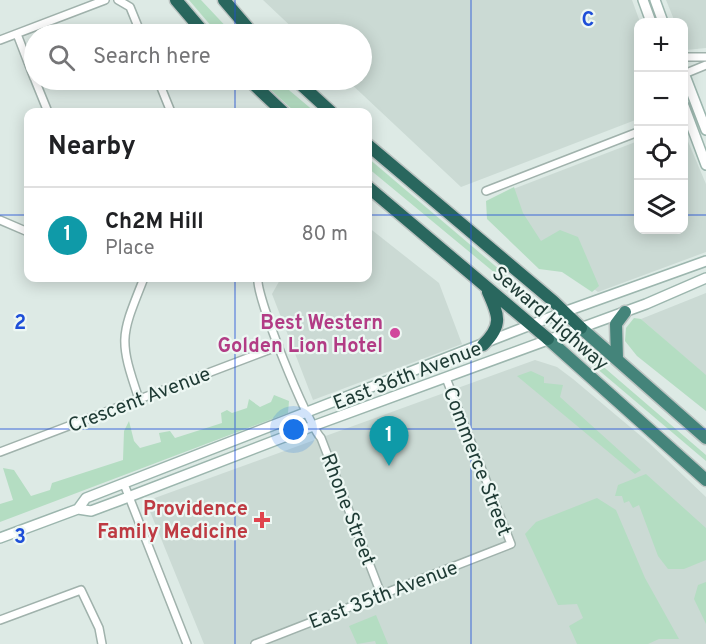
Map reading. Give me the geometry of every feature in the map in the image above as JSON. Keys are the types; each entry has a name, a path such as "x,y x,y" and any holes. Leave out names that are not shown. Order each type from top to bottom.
{"highway":[{"path":"176,0 196,24"},
{"path":"224,0 244,24"},
{"path":"260,90 279,108"},
{"path":"307,90 327,108"},
{"name":"Seward Highway","path":"372,148 564,312 706,438"},
{"name":"Seward Highway","path":"372,190 548,339 706,480"},
{"path":"483,345 494,335 498,323 496,310 486,288"},
{"path":"617,359 616,324 625,312"}],"main road":[{"path":"643,0 650,18"},
{"path":"655,0 662,18"},
{"path":"688,83 706,130"},
{"path":"688,121 706,165"},
{"name":"East 36th Avenue","path":"78,509 86,498 308,414 564,312 706,261"},
{"name":"East 36th Avenue","path":"0,538 78,509 91,511 313,426 625,312 706,278"}],"street":[{"path":"41,24 105,0"},
{"path":"118,0 130,7 137,24"},
{"path":"0,40 24,30"},
{"path":"17,33 24,51"},
{"path":"688,57 706,57"},
{"path":"687,72 706,65"},
{"path":"39,90 46,108"},
{"path":"162,90 169,108"},
{"path":"486,191 634,134"},
{"path":"0,220 24,230"},
{"path":"139,399 125,360 123,340 124,328 141,282"},
{"name":"Rhone Street","path":"258,282 257,288 279,346 313,426 321,438 381,594"},
{"name":"Crescent Avenue","path":"0,452 279,346"},
{"name":"Commerce Street","path":"446,378 511,544"},
{"path":"124,484 187,644"},
{"name":"East 35th Avenue","path":"255,644 511,544"},
{"path":"0,620 81,590 99,628 102,644"}],"shaded area":[{"path":"263,0 632,0 639,18 634,18 634,121 461,187 358,90 372,90 372,24 288,24"},
{"path":"666,0 706,0 706,48 688,50 688,18 673,18"},
{"path":"688,141 706,184 706,252 598,292 540,249 503,193 634,143 634,234 688,234"},
{"path":"372,230 439,283 462,344 313,400 272,294 279,282 372,282"},
{"path":"706,293 706,376 641,319"},
{"path":"535,360 557,367 573,379 648,442 706,497 706,644 204,644 149,509 152,499"}],"green space":[{"path":"189,0 201,0 224,24 209,24"},
{"path":"271,90 289,90 310,108 291,108"},
{"path":"372,161 541,305 536,307 372,171"},
{"path":"514,187 523,213 541,241 560,230 578,237 599,286 592,292 562,272 539,269 487,219 486,201"},
{"path":"634,318 641,319 706,375 706,411 637,356 625,341 626,328"},
{"path":"585,351 706,455 706,461 582,356"},
{"path":"531,371 544,377 544,383 563,385 560,397 641,470 635,474 517,376"},
{"path":"274,395 289,401 288,413 0,522 0,504 13,500 3,468 14,470 31,496 50,490 52,483 123,460 124,431 129,421 134,441 140,448 161,442 159,433 170,431 175,438 222,423 221,413 227,410 232,413 247,408 249,399 260,407 271,402"},
{"path":"646,474 706,528 706,560 684,569 668,569 658,556 639,505 633,508 629,501 624,503 622,496 615,496 618,485"},
{"path":"597,498 616,510 645,578 679,639 659,639 648,644 577,644 569,626 583,618 577,604 558,605 525,534 536,522"},
{"path":"706,582 706,624 694,599 698,585"},
{"path":"376,615 388,644 376,644 375,641 357,644 349,626"}],"place":[{"name":"Best Western Golden Lion Hotel","path":"395,333"},
{"name":"Ch2M Hill","path":"389,466"},
{"name":"Providence Family Medicine","path":"262,520"}]}
